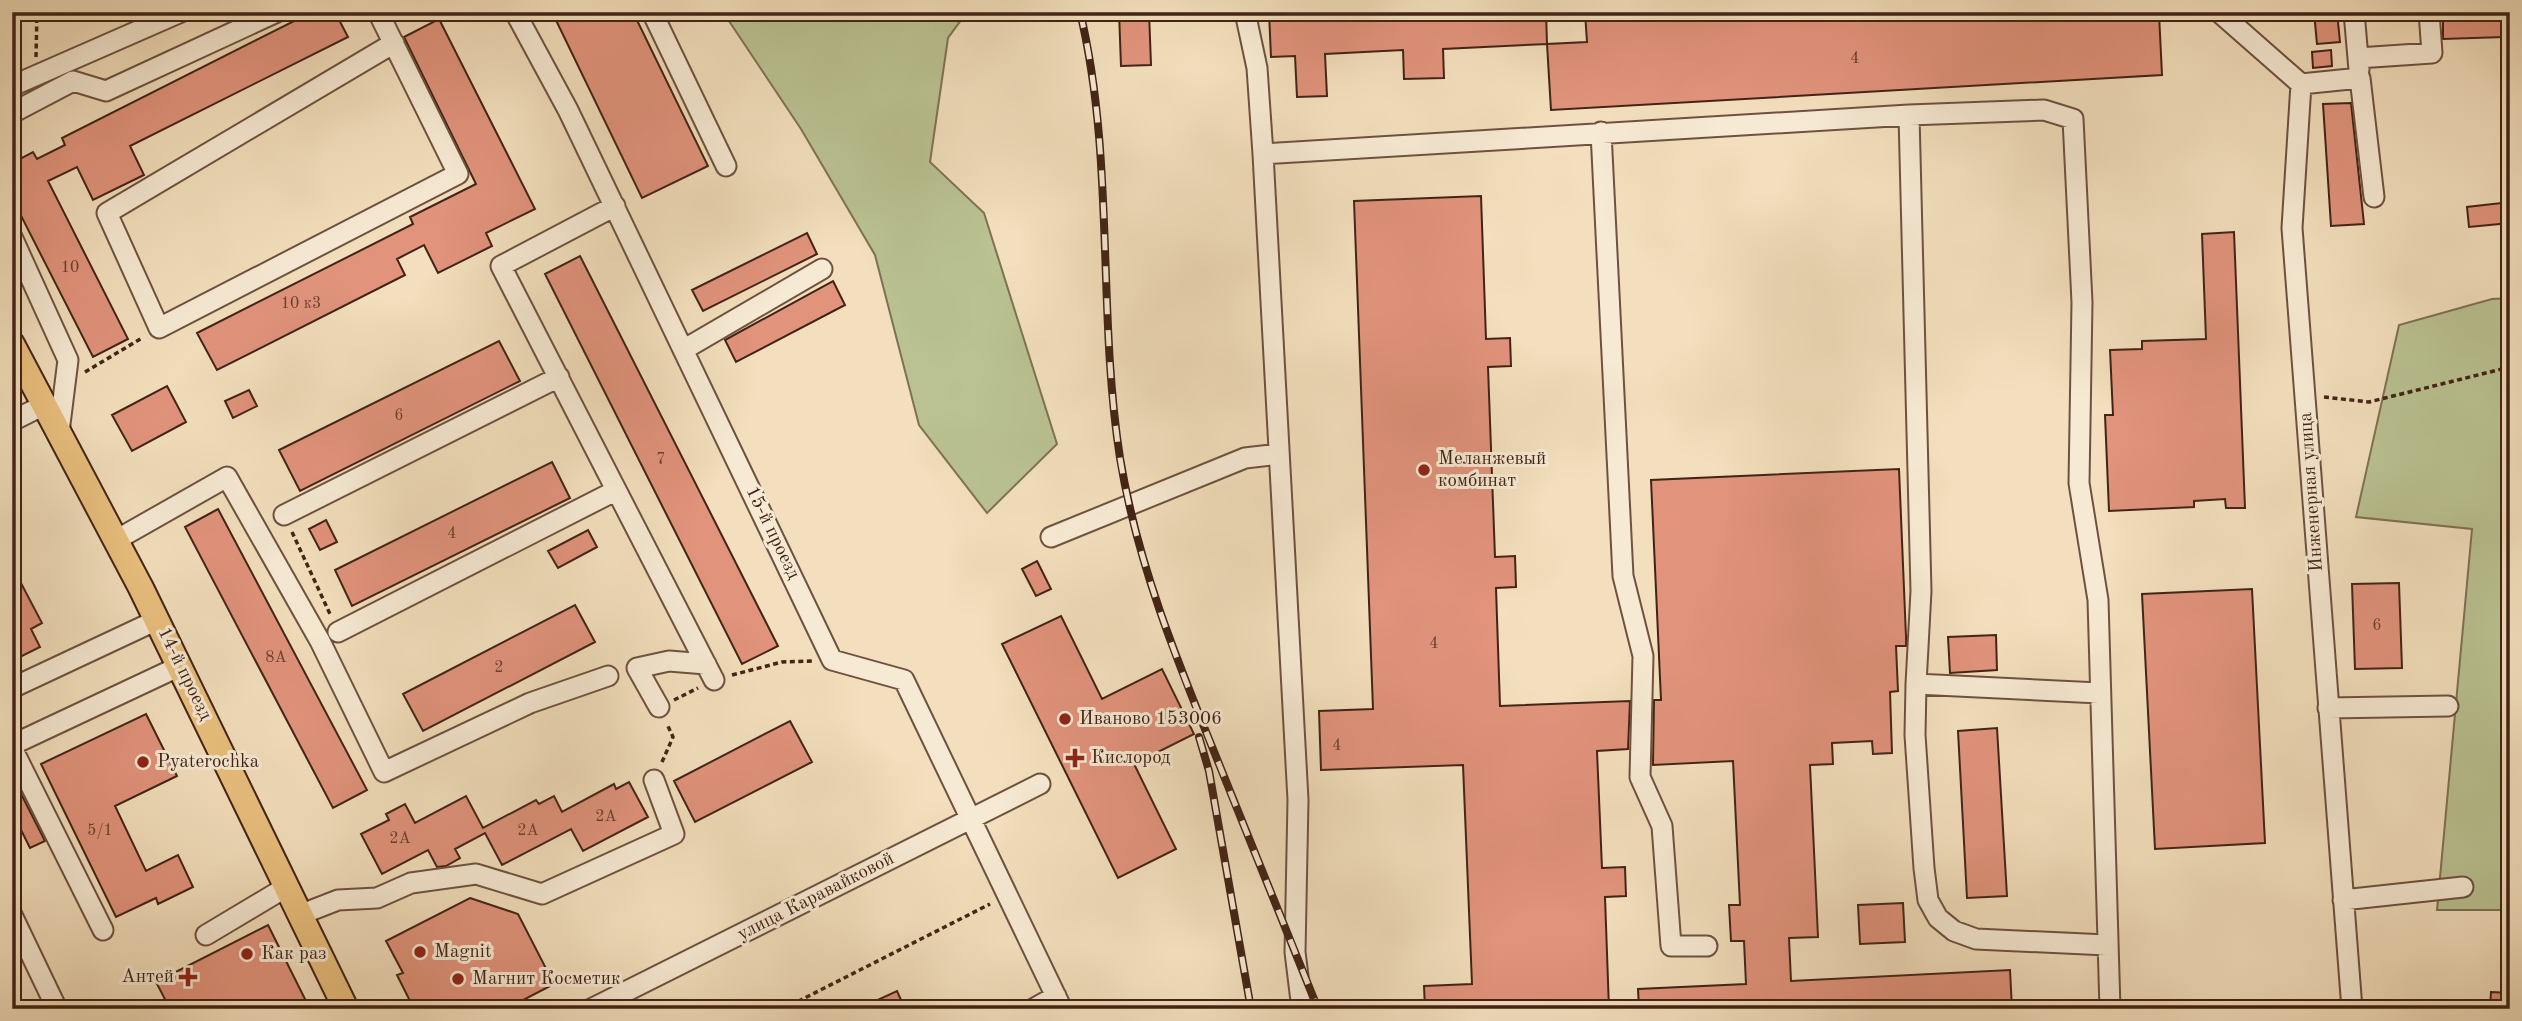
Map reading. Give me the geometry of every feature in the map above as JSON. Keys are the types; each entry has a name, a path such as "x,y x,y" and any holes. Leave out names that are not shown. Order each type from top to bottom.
{"main road":[{"name":"14-й проезд","path":"12,344 157,620 346,1009"}],"street":[{"path":"12,86 181,12"},
{"path":"12,113 73,81 106,91 277,12"},
{"path":"378,12 394,43 458,174 159,328 107,213 394,43"},
{"name":"15-й проезд","path":"515,12 615,206 832,660"},
{"path":"652,12 726,166"},
{"path":"1244,12 1257,68 1263,154 1298,800 1295,952 1302,1009"},
{"path":"2219,12 2301,84 2359,68 2432,53 2429,12"},
{"path":"2354,12 2374,197"},
{"name":"Инженерная улица","path":"2301,84 2292,228 2351,1009"},
{"path":"1263,154 1909,115 2044,110 2073,118 2082,302 2079,483 2098,600 2110,1009"},
{"path":"1909,115 1921,592 1915,735 1928,900 1938,918 1954,932 1976,939 2107,946"},
{"path":"1601,132 1623,576 1643,656 1640,777 1661,827 1671,946 1707,946"},
{"path":"615,206 501,266 710,672"},
{"path":"12,237 68,360 59,432"},
{"path":"683,350 822,269"},
{"path":"284,515 559,377"},
{"path":"12,421 44,405"},
{"path":"1051,537 1245,458 1279,454"},
{"path":"116,540 227,477 320,641 384,772 530,703 608,676"},
{"path":"338,632 615,491"},
{"path":"12,688 157,620"},
{"path":"832,660 904,680 1059,1002 1033,1009"},
{"path":"659,708 637,668 669,661 710,672"},
{"path":"103,930 12,747 180,666"},
{"path":"1916,684 2099,693"},
{"path":"2328,708 2448,706"},
{"path":"302,914 338,900 377,898 411,883 476,874 542,894 674,834 654,780"},
{"name":"улица Каравайковой","path":"591,1009 1040,784"},
{"path":"206,935 288,886"},
{"path":"2343,900 2463,887"},
{"path":"12,915 57,1009"}],"path":[{"path":"36,76 37,12"},
{"path":"65,384 159,328"},
{"path":"2305,395 2369,402 2510,367"},
{"path":"284,515 338,632"},
{"path":"710,672 782,662 832,660"},
{"path":"783,1009 1007,895"}],"green space":[{"path":"723,12 967,12 948,38 930,162 984,213 1057,444 987,513 919,425 875,255 801,129"},
{"path":"2510,298 2510,910 2437,910 2472,529 2356,517 2399,325 2492,299"}],"building":[{"path":"312,12 335,12 348,37 130,146 144,175 93,200 77,167 48,181 128,339 93,357 12,198 12,163 33,152 37,159 65,145 62,138"},
{"path":"552,12 633,12 708,166 642,198"},
{"path":"1119,12 1149,12 1151,65 1121,66"},
{"path":"1269,12 1546,12 1547,44 1443,49 1444,78 1404,79 1403,50 1325,54 1327,96 1297,97 1295,56 1271,57"},
{"path":"1585,12 2159,14 2162,75 1551,110 1547,44 1587,42"},
{"path":"2314,12 2337,12 2340,42 2317,44"},
{"path":"2443,12 2503,12 2504,37 2443,39"},
{"path":"439,19 535,209 486,233 492,246 438,273 424,245 397,259 405,275 217,370 197,333 413,224 410,217 476,184 404,37"},
{"path":"2331,50 2332,66 2313,68 2312,52"},
{"path":"2351,103 2364,224 2331,226 2323,104"},
{"path":"1481,196 1486,339 1510,338 1511,366 1488,367 1495,557 1515,556 1516,587 1496,588 1500,706 1630,701 1628,749 1597,751 1602,868 1625,867 1626,896 1605,897 1609,1009 1425,1009 1424,986 1472,984 1463,765 1321,770 1319,711 1373,709 1354,201"},
{"path":"2510,202 2510,223 2469,227 2467,207"},
{"path":"2234,232 2245,508 2226,508 2225,499 2194,501 2194,507 2109,511 2105,415 2113,415 2110,350 2142,349 2142,341 2206,339 2202,234"},
{"path":"807,233 817,254 703,311 692,290"},
{"path":"580,256 778,646 742,664 545,274"},
{"path":"833,281 845,305 736,362 725,340"},
{"path":"499,341 520,381 300,491 279,450"},
{"path":"167,386 186,422 132,451 112,415"},
{"path":"249,390 257,406 233,418 225,401"},
{"path":"552,462 570,498 352,606 335,570"},
{"path":"1899,469 1906,646 1896,646 1898,691 1890,692 1892,753 1873,754 1872,741 1832,743 1833,764 1810,765 1818,937 1789,938 1791,981 2010,970 2012,1009 1639,1009 1638,989 1746,984 1744,941 1731,941 1729,905 1740,905 1733,761 1653,765 1654,700 1661,700 1651,480"},
{"path":"218,509 367,790 333,808 185,527"},
{"path":"326,520 337,542 320,550 309,529"},
{"path":"588,530 597,547 558,568 548,551"},
{"path":"1037,561 1051,589 1036,596 1022,569"},
{"path":"12,566 42,623 31,629 40,647 12,661"},
{"path":"2399,583 2402,668 2355,669 2352,584"},
{"path":"2252,589 2265,843 2155,849 2142,594"},
{"path":"575,605 595,642 423,731 403,694"},
{"path":"1061,616 1102,699 1162,669 1194,734 1134,764 1176,849 1118,878 1002,644"},
{"path":"1996,635 1997,670 1950,673 1948,637"},
{"path":"146,714 177,776 115,806 146,871 178,855 193,887 158,904 156,898 116,917 41,764"},
{"path":"790,721 812,762 695,822 674,781"},
{"path":"1997,728 2007,896 1967,898 1958,731"},
{"path":"12,776 45,841 30,848 12,812"},
{"path":"629,782 648,817 583,851 571,829 502,865 485,833 455,849 460,858 446,866 437,867 428,850 382,874 361,834 389,820 386,814 405,804 415,823 466,796 483,828 536,800 539,804 554,796 562,812 614,784 616,789"},
{"path":"470,898 518,914 554,984 506,1009 414,1009 397,975 403,973 386,941"},
{"path":"1903,903 1905,942 1860,944 1858,905"},
{"name":"Как раз","path":"268,925 310,1009 170,1009 156,982"},
{"path":"897,991 905,1009 858,1009"},
{"path":"2491,992 2510,993 2510,1009 2490,1009"}],"railway":[{"path":"1080,12 1098,123 1113,403 1127,497 1147,572 1172,646 1318,1009"},
{"path":"1199,737 1209,771 1251,1009"}],"place":[{"name":"Меланжевый комбинат","path":"1424,470"},
{"name":"Иваново 153006","path":"1065,719"},
{"name":"Кислород","path":"1075,758"},
{"name":"Pyaterochka","path":"143,762"},
{"name":"Magnit","path":"420,952"},
{"name":"Как раз","path":"247,954"},
{"name":"Антей","path":"188,977"},
{"name":"Магнит Косметик","path":"458,979"}]}
